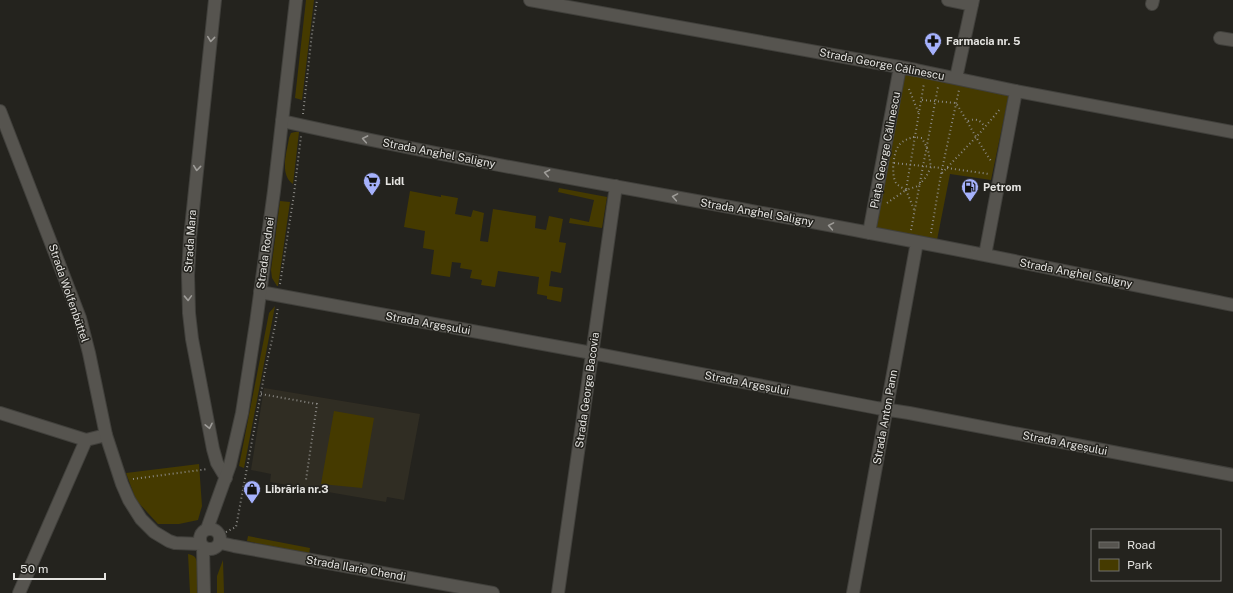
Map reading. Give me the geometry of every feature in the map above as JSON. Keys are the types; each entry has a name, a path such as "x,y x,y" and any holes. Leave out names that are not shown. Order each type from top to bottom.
{"street":[{"name":"Strada Mara","path":"215,0 190,238 188,275 189,313 196,366 213,449 217,463 226,478"},
{"name":"Strada Rodnei","path":"204,593 203,563 214,526 217,502 230,465 242,413 260,292 296,0"},
{"name":"Strada George Călinescu","path":"530,0 900,67 925,72 958,84 1016,91 1233,132"},
{"path":"948,0 972,2 958,84"},
{"path":"1220,38 1233,40"},
{"name":"Piața George Călinescu","path":"869,232 900,67"},
{"path":"985,255 1016,91"},
{"name":"Strada Wolfenbüttel","path":"0,111 80,318 89,353 106,436 122,484 135,510 148,527 162,537 176,540 209,540"},
{"name":"Strada Anghel Saligny","path":"282,121 352,136 616,186 869,232 914,238 985,255 1233,304"},
{"name":"Strada George Bacovia","path":"558,593 616,186"},
{"name":"Strada Anton Pann","path":"853,593 886,410 914,238"},
{"name":"Strada Argeșului","path":"260,292 592,353 1233,475"},
{"path":"0,413 86,440 106,436"},
{"path":"19,593 86,440"},
{"name":"Strada Ilarie Chendi","path":"209,540 234,546 493,593"}],"path":[{"path":"303,116 317,0"},
{"path":"915,212 906,190 922,100 925,72"},
{"path":"930,239 942,168 956,103 958,84"},
{"path":"908,87 919,114"},
{"path":"914,238 915,212 938,87"},
{"path":"941,174 976,138 1016,91"},
{"path":"922,100 956,103"},
{"path":"956,103 1000,176"},
{"path":"968,121 976,119 980,120 985,127"},
{"path":"236,527 265,371 275,326 302,131"},
{"path":"883,206 906,190 920,185 931,167 928,150 922,138 915,137 898,145 893,163 893,175 896,184 906,190"},
{"path":"893,163 942,168"},
{"path":"947,168 1000,176"},
{"path":"261,394 317,404 306,480"},
{"path":"126,480 211,469"}],"shaded area":[{"path":"264,388 420,414 404,500 387,497 386,502 270,482 271,474 251,470"}],"green space":[{"path":"306,0 314,0 302,100 295,98"},
{"path":"903,72 1009,94 991,180 950,174 937,240 873,227"},
{"path":"299,132 293,184 286,175 285,162 289,138 291,133"},
{"path":"559,188 607,197 602,228 569,223 570,218 589,222 594,200 558,192"},
{"path":"410,191 441,197 441,195 458,198 455,214 471,217 473,210 484,213 480,241 488,242 493,209 536,216 535,228 546,230 549,216 563,219 559,242 566,243 561,273 551,271 549,286 563,288 561,302 547,299 547,296 537,294 539,277 498,271 495,287 481,285 482,280 470,278 472,270 460,268 461,263 452,262 450,277 431,274 434,250 423,248 425,231 404,227"},
{"path":"280,201 290,202 277,286 272,278 271,270"},
{"path":"275,306 244,468 239,466 269,313"},
{"path":"334,411 374,418 362,488 321,484"},
{"path":"199,464 202,506 198,520 179,524 158,524 136,500 126,473"},
{"path":"248,536 310,548 309,555 247,541"},
{"path":"188,554 196,558 199,576 199,593 190,593"},
{"path":"223,560 224,593 217,593 217,576"}],"place":[{"name":"Farmacia nr. 5","path":"933,56"},
{"name":"Lidl","path":"372,196"},
{"name":"Petrom","path":"970,202"},
{"name":"Librăria nr.3","path":"252,504"}]}
